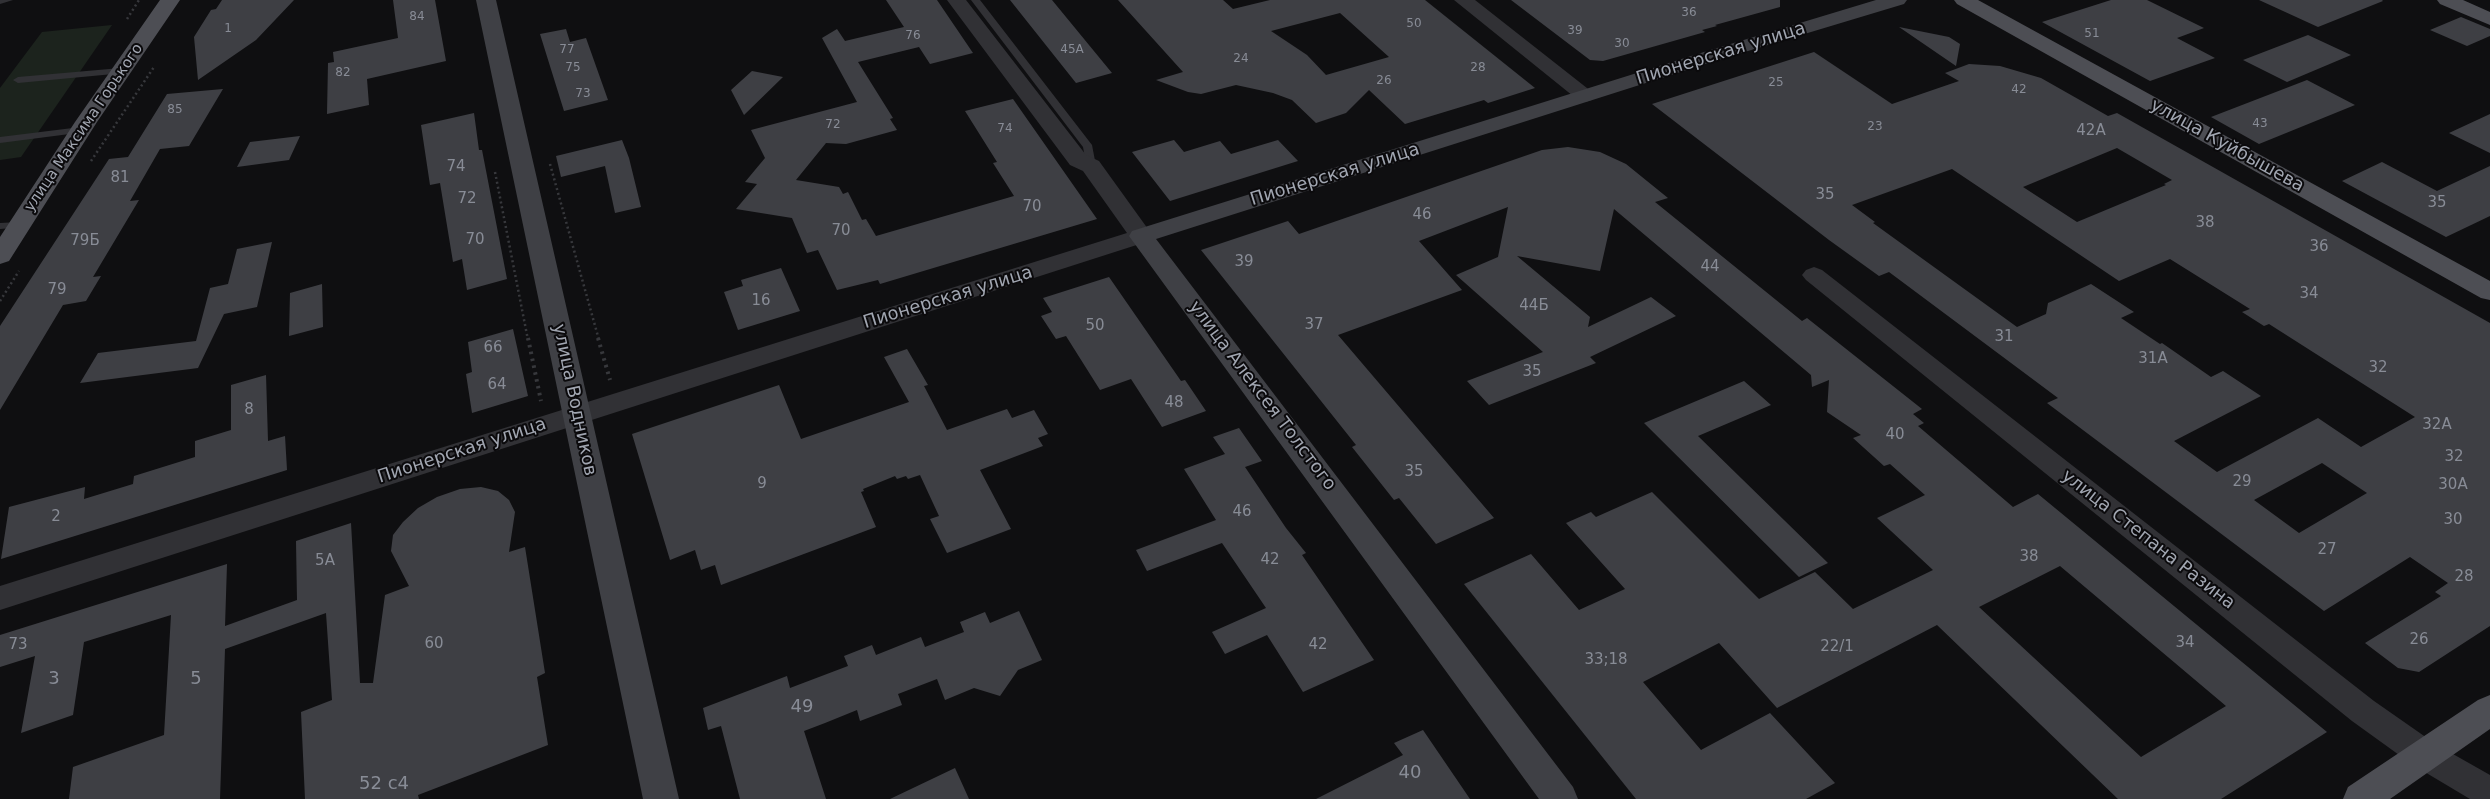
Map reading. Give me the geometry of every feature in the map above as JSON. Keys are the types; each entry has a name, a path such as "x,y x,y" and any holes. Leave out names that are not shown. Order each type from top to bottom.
{"main road":[{"name":"улица Максима Горького","path":"0,256 10,226 81,130 170,0"},
{"name":"улица Водников","path":"486,0 661,799"},
{"name":"Пионерская улица","path":"1141,236 1585,96 1898,0"},
{"name":"улица Куйбышева","path":"1964,0 2490,292"},
{"path":"2447,0 2490,19"},
{"path":"2486,0 2490,2"},
{"name":"улица Алексея Толстого","path":"1141,236 1560,799"},
{"path":"2361,799 2490,710"}],"street":[{"name":"улица Алексея Толстого","path":"956,0 1078,160 1091,166 1141,236"},
{"path":"1463,0 1585,96"},
{"name":"Пионерская улица","path":"0,598 1141,236"},
{"name":"улица Степана Разина","path":"1814,275 2363,710 2425,754 2490,793"}],"lane":[{"path":"0,1 9,0"},
{"path":"975,0 1088,147 1091,166"},
{"path":"18,80 121,71"},
{"path":"0,140 81,130"}],"path":[{"path":"89,165 159,60"},
{"path":"548,156 610,383"},
{"path":"0,301 20,270"}],"shaded area":[{"path":"112,25 21,157 0,160 0,88 42,32"}],"building":[{"path":"222,0 294,0 256,40 198,80 194,37 211,10 216,9"},
{"path":"393,0 435,0 446,61 367,79 369,105 327,114 328,63 334,62 333,52 398,38"},
{"path":"886,0 937,0 973,53 930,64 919,47 858,62 893,118 890,119 897,130 846,144 826,143 796,180 839,187 843,194 848,192 862,220 866,219 876,236 1014,196 993,163 997,162 965,111 1013,99 1097,219 880,284 878,280 837,290 818,250 807,253 792,218 736,209 757,184 745,182 765,158 751,130 857,102 822,38 837,29 845,41 904,27"},
{"path":"1010,0 1052,0 1112,73 1076,83"},
{"path":"1118,0 1223,0 1233,9 1270,0 1425,0 1535,88 1488,103 1484,100 1405,124 1369,90 1346,113 1316,123 1292,100 1273,93 1236,85 1201,94 1188,92 1156,80 1183,72","holes":["1340,13 1389,57 1326,75 1307,55 1271,31"]},
{"path":"1511,0 1780,0 1780,7 1702,30 1705,32 1603,61 1590,60"},
{"path":"2111,0 2147,0 2204,28 2177,38 2215,58 2150,81 2042,22"},
{"path":"2259,0 2382,0 2383,1 2318,27"},
{"path":"2461,17 2490,29 2490,36 2467,46 2430,30"},
{"path":"1899,27 1949,37 1960,44 1956,66"},
{"path":"566,29 570,42 586,38 608,100 564,111 540,34"},
{"path":"2308,35 2351,55 2287,82 2243,60"},
{"path":"1814,52 1892,104 1959,81 1945,73 1969,64 2000,66 2041,78 2108,116 2117,113 2490,323 2490,626 2419,672 2398,668 2365,643 2441,596 2435,592 2448,583 2410,557 2324,611 2047,403 2058,398 1889,272 1879,276 1829,240 1652,104","holes":["2117,148 2172,180 2164,184 2166,185 2077,222 2023,187","1952,169 2119,281 2170,259 2250,309 2242,312 2264,326 2269,324 2415,417 2361,447 2318,418 2217,472 2174,441 2261,396 2223,371 2211,377 2162,343 2160,344 2121,318 2134,312 2091,284 2048,303 2046,314 2017,327 1873,223 1875,222 1852,205","2322,463 2367,493 2299,533 2254,500"]},
{"path":"752,71 783,77 744,115 731,90"},
{"path":"2307,80 2355,105 2259,144 2211,117"},
{"path":"223,89 189,146 160,149 130,201 139,200 93,277 101,276 86,301 63,305 0,410 0,326 109,159 128,157 167,94"},
{"path":"474,113 479,150 482,150 507,279 467,290 462,259 453,262 440,183 430,185 421,125"},
{"path":"2490,114 2490,153 2449,133"},
{"path":"300,136 289,160 237,167 250,142"},
{"path":"622,140 629,158 641,207 615,213 605,166 561,177 556,156"},
{"path":"1174,140 1184,152 1220,141 1231,154 1278,140 1298,161 1170,201 1132,152"},
{"path":"1568,147 1600,152 1626,164 1668,198 1655,202 1802,321 1807,318 1922,409 1913,414 1924,423 1918,426 2013,507 2038,494 2327,732 2221,799 2118,799 1937,625 1777,708 1719,643 1643,682 1701,750 1770,713 1835,783 1806,799 1636,799 1464,584 1531,554 1579,610 1625,589 1566,523 1591,512 1596,517 1652,492 1759,599 1815,572 1853,609 1933,570 1877,518 1925,495 1890,464 1884,466 1853,438 1861,435 1827,412 1829,380 1812,387 1811,375 1614,209 1600,271 1517,256 1590,317 1588,327 1651,297 1676,316 1590,357 1596,363 1489,405 1467,381 1543,352 1456,275 1498,257 1508,207 1419,241 1462,290 1338,335 1494,518 1436,544 1399,498 1394,500 1352,447 1356,445 1201,250 1288,221 1299,234 1542,150","holes":["2060,566 2226,706 2141,757 1979,607"]},
{"path":"2382,162 2437,191 2490,166 2490,216 2446,237 2342,181"},
{"path":"272,242 257,307 224,314 198,368 80,383 98,353 196,341 210,288 228,284 237,249"},
{"path":"781,268 800,311 738,330 724,292 743,286 741,280"},
{"path":"1109,277 1181,381 1185,380 1206,411 1162,427 1131,379 1100,390 1066,336 1056,339 1041,316 1052,312 1043,298"},
{"path":"322,284 323,327 289,336 290,293"},
{"path":"513,329 528,396 472,413 466,374 472,372 468,342"},
{"path":"907,349 928,385 924,386 947,430 1007,409 1012,418 1034,410 1048,434 1038,438 1043,446 980,470 1011,529 947,553 930,519 939,516 920,475 908,479 906,476 897,479 895,476 863,489 864,491 861,492 876,527 721,585 715,565 701,570 695,550 670,560 632,434 779,385 801,439 909,402 884,357"},
{"path":"266,375 268,441 285,436 287,470 1,559 9,507 85,487 84,499 133,484 134,476 195,457 195,441 231,430 231,385"},
{"path":"1744,381 1771,405 1698,436 1828,563 1799,577 1644,423"},
{"path":"1239,428 1262,461 1245,467 1286,528 1306,553 1302,555 1374,660 1303,692 1267,635 1225,654 1212,632 1266,608 1222,543 1147,571 1136,550 1216,520 1184,469 1225,454 1213,437"},
{"path":"481,487 498,491 509,500 515,512 509,552 525,547 545,673 537,677 548,745 418,795 419,799 305,799 301,712 332,700 326,613 225,649 220,799 69,799 73,767 164,735 171,615 84,642 73,715 21,733 35,656 0,667 0,635 227,564 225,626 297,600 296,541 351,523 360,683 373,683 385,595 409,586 391,551 393,535 418,508 437,497 460,489"},
{"path":"1019,611 1042,660 1018,670 1000,696 974,688 945,700 937,679 898,694 902,705 860,721 857,710 804,731 826,799 740,799 721,726 708,730 703,708 787,676 790,688 848,666 844,656 872,645 876,655 921,637 925,647 964,632 960,622 985,612 990,623"},
{"path":"1423,730 1470,799 1316,799 1403,755 1394,743"},
{"path":"955,768 969,799 890,799"}]}
